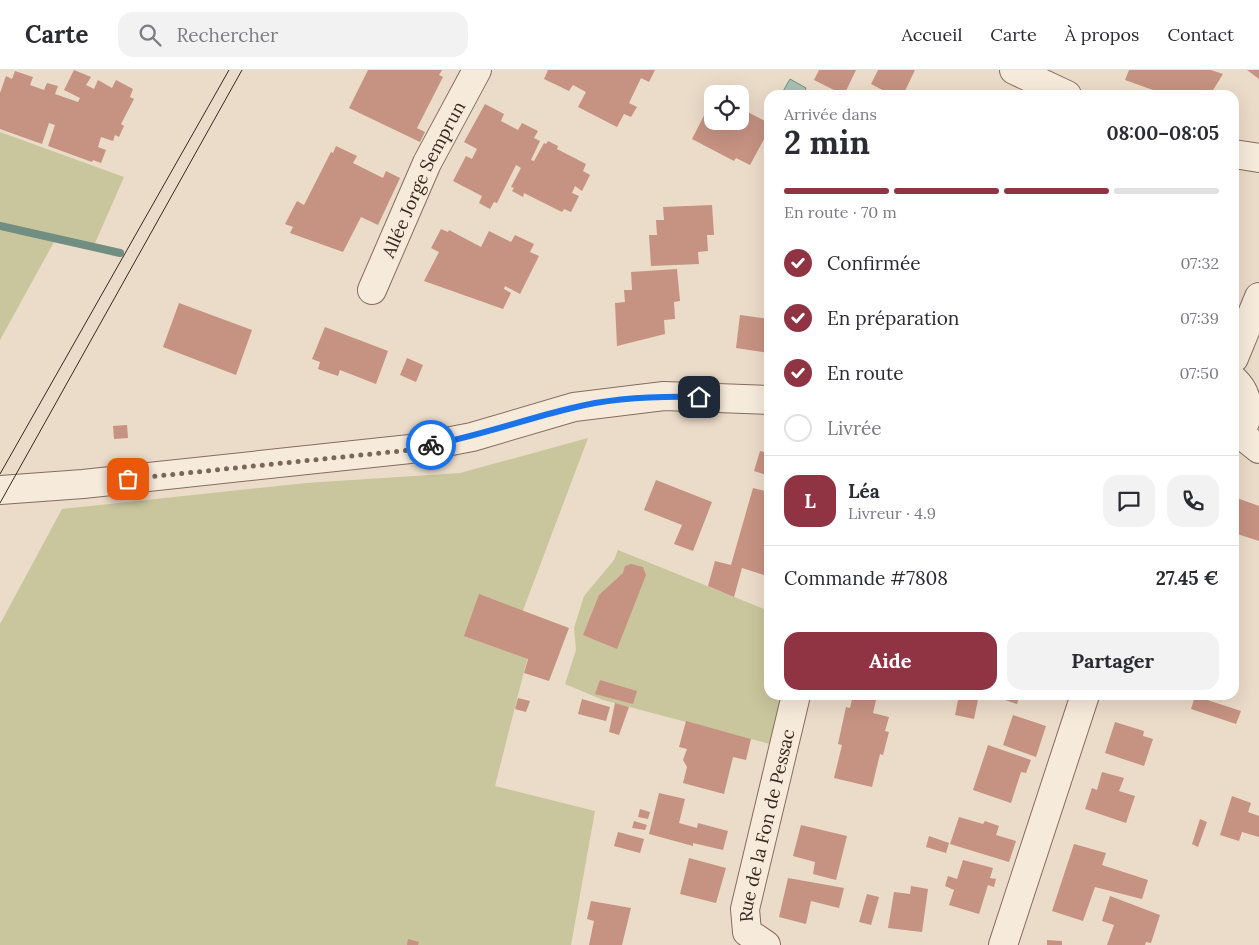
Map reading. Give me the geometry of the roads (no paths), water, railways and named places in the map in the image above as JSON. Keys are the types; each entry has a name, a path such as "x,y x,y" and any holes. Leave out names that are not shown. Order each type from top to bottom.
{"street":[{"name":"Allée Jorge Semprun","path":"372,290 427,163 477,70"},
{"path":"1014,70 1063,85"},
{"path":"1239,155 1259,158"},
{"path":"1239,346 1259,297"},
{"path":"1239,386 1247,401 1244,440"},
{"path":"0,490 92,483 410,450 472,437 574,407 664,396 764,400"},
{"name":"Rue de la Fon de Pessac","path":"766,945 747,932 745,909 795,700"},
{"path":"1003,945 1083,700"}],"waterway":[{"path":"0,226 120,253"}],"tram line":[{"path":"0,474 229,70"},
{"path":"0,503 242,70"}]}
